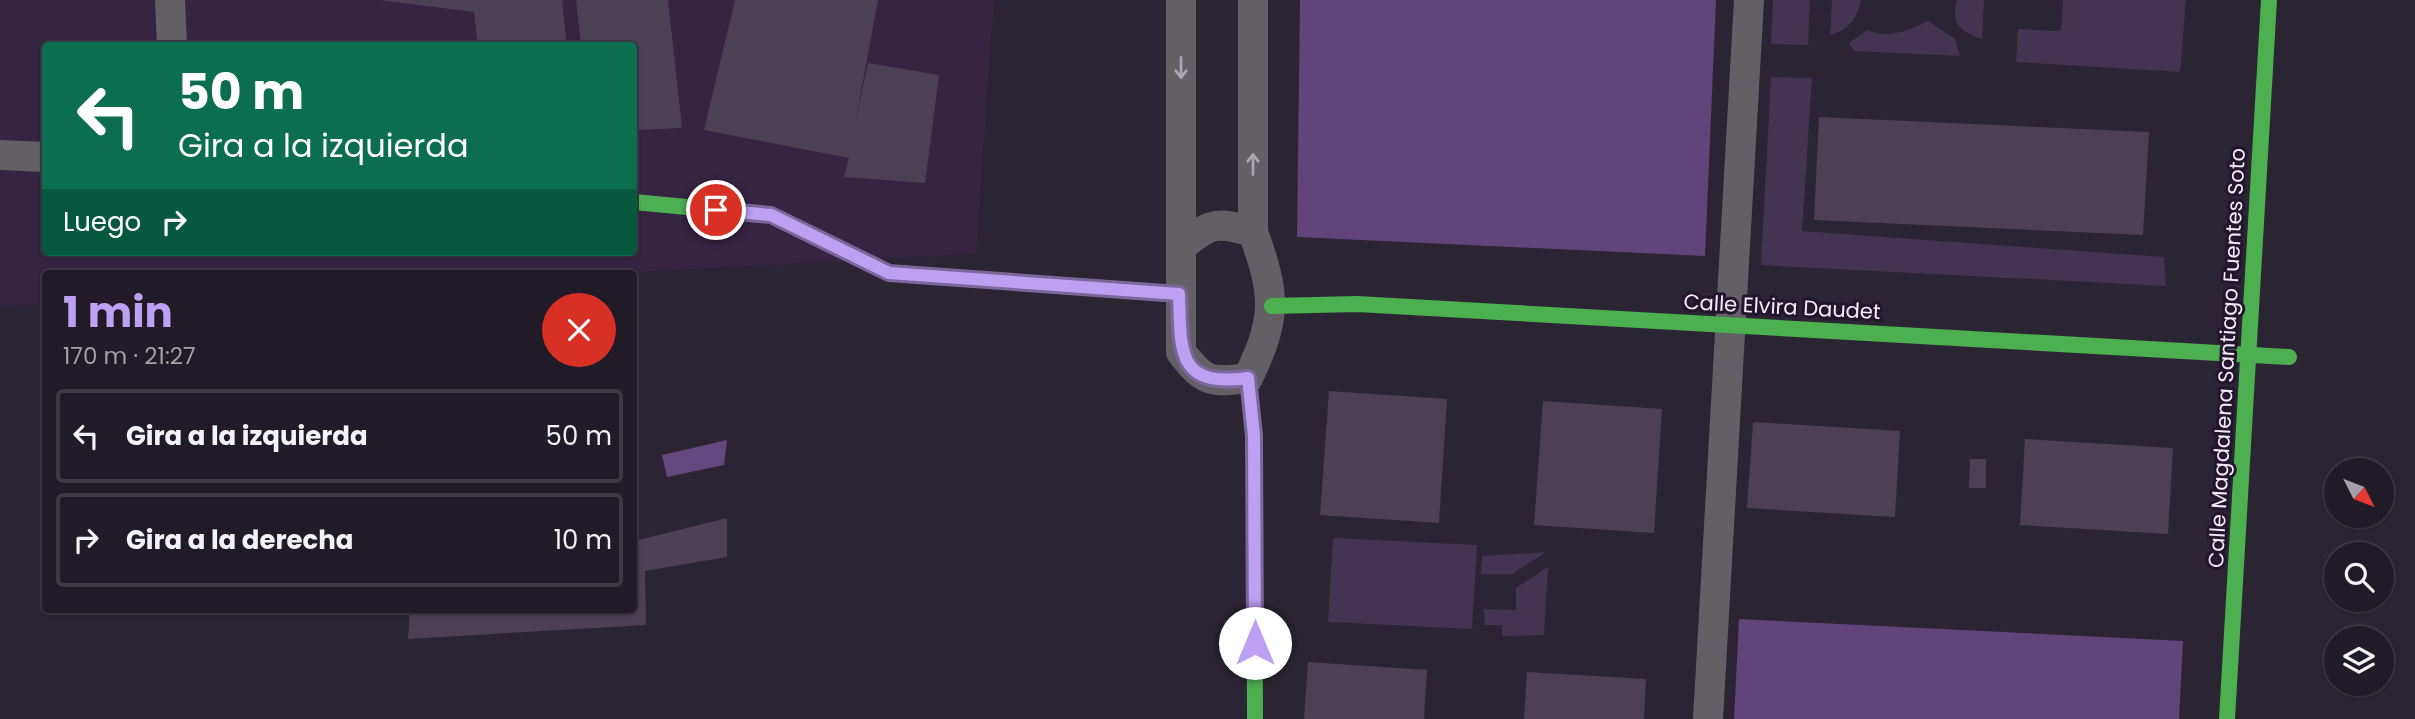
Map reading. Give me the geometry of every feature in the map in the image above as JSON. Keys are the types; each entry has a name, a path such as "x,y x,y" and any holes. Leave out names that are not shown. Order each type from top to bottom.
{"street":[{"path":"170,0 172,42"},
{"path":"1181,0 1181,352 1199,376 1222,382 1248,378"},
{"path":"1254,0 1253,232 1266,267 1272,306 1266,340 1248,378 1254,436 1255,719"},
{"path":"1708,719 1749,0"},
{"name":"Calle Magdalena Santiago Fuentes Soto","path":"2227,719 2269,0"},
{"path":"0,155 42,157"},
{"path":"637,202 771,215 889,273 1179,294"},
{"path":"1181,247 1206,226 1228,225 1253,232"},
{"name":"Calle Elvira Daudet","path":"1272,306 1357,304 2289,357"}],"shaded area":[{"path":"0,0 994,0 976,254 637,272 637,270 42,270 42,304 0,306"},
{"path":"1300,0 1716,0 1705,256 1297,237"},
{"path":"1773,0 1810,0 1808,45 1771,44"},
{"path":"1832,0 1861,0 1851,23 1830,35"},
{"path":"1957,0 1984,0 1982,39 1959,26 1955,15"},
{"path":"2063,0 2186,0 2180,72 2016,62 2018,29 2061,31"},
{"path":"1928,21 1955,39 1960,56 1854,51 1849,43 1867,30 1883,34 1898,33"},
{"path":"1771,77 1812,78 1802,231 2164,257 2166,286 1761,265"},
{"path":"727,440 724,465 667,477 662,455"},
{"path":"1333,538 1477,545 1472,629 1328,622"},
{"path":"1546,552 1512,574 1481,574 1482,556"},
{"path":"1548,567 1544,635 1502,636 1502,625 1485,625 1484,609 1516,610 1516,588"},
{"path":"1739,619 2183,641 2179,719 1734,719"}],"building":[{"path":"379,0 562,0 567,42 478,42 474,12"},
{"path":"576,0 668,0 682,128 637,130 637,42 581,42"},
{"path":"735,0 878,0 855,124 868,63 939,75 925,183 844,177 849,158 704,130"},
{"path":"1819,117 2149,132 2143,235 1814,220"},
{"path":"1329,391 1447,399 1439,523 1320,515"},
{"path":"1543,401 1662,409 1654,533 1534,525"},
{"path":"1753,422 1900,431 1895,517 1747,508"},
{"path":"2025,439 2173,448 2168,534 2020,525"},
{"path":"1970,459 1986,459 1986,488 1969,488"},
{"path":"727,518 727,557 645,571 646,625 408,639 410,613 637,613 637,540"},
{"path":"1308,662 1427,670 1424,719 1304,719"},
{"path":"1527,672 1646,679 1644,719 1524,719"}],"traffic: fast":[{"path":"2227,719 2269,0"},
{"path":"637,202 771,215 889,273 1179,294"},
{"path":"1272,306 1357,304 2289,357"},
{"path":"1248,378 1254,436 1255,719"}],"route":[{"path":"716,210 771,215 889,273 1179,294 1181,352 1199,376 1222,382 1248,378 1254,436 1255,643"}]}
